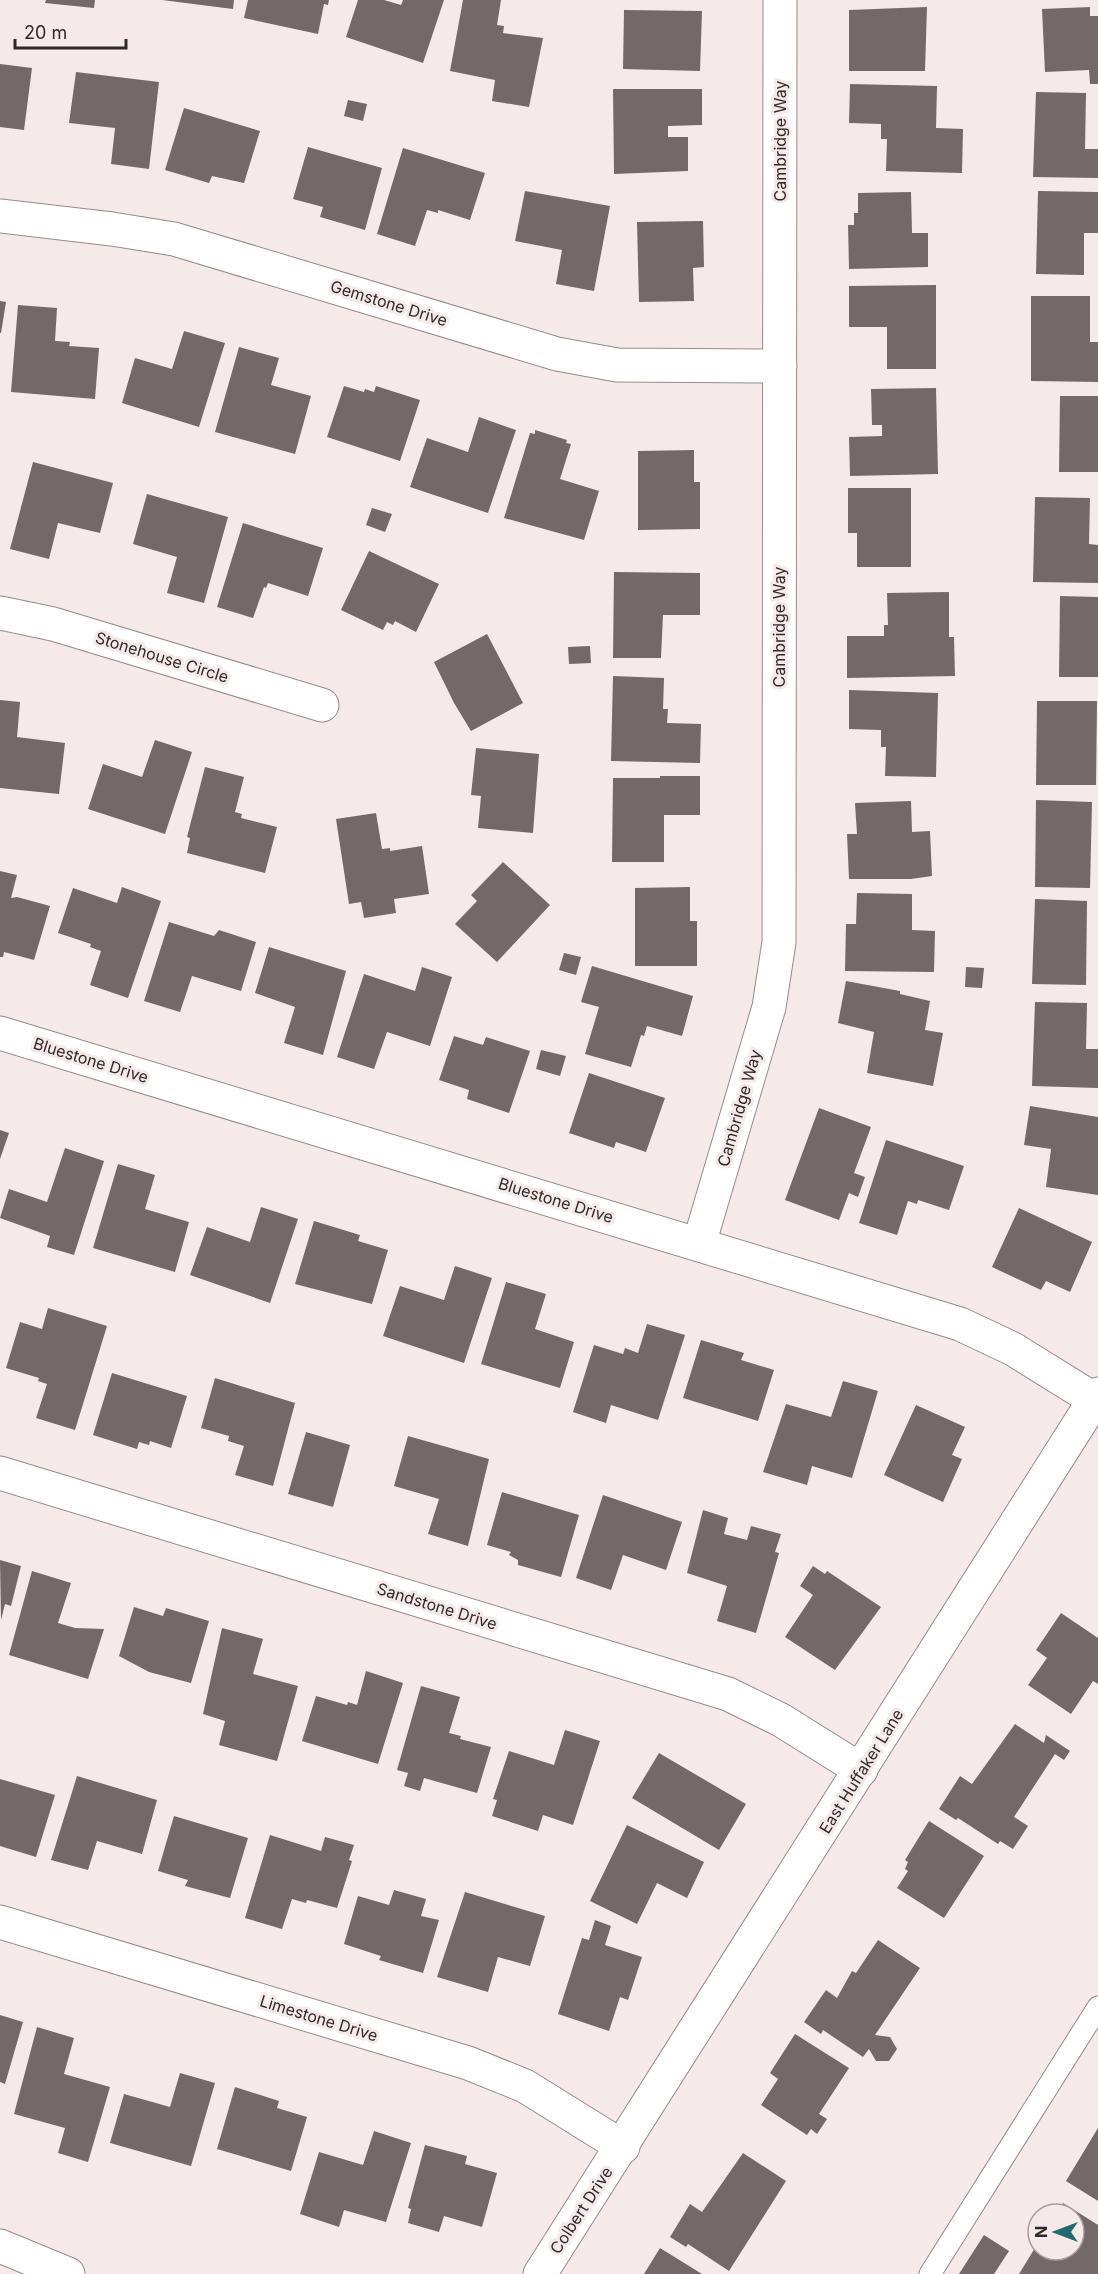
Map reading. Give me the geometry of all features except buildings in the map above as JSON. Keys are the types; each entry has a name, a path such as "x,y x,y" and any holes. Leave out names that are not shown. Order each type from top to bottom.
{"street":[{"name":"Cambridge Way","path":"699,1244 769,1007 779,942 780,0"},
{"name":"Gemstone Drive","path":"0,216 174,239 557,354 617,365 780,366"},
{"name":"Stonehouse Circle","path":"0,613 53,624 322,705"},
{"name":"Bluestone Drive","path":"0,1033 960,1324 1012,1349 1097,1398"},
{"name":"East Huffaker Lane","path":"623,2147 1097,1398"},
{"name":"Sandstone Drive","path":"0,1473 728,1694 781,1720 861,1770"},
{"name":"Limestone Drive","path":"0,1922 468,2063 525,2086 623,2147"},
{"name":"Colbert Drive","path":"540,2274 623,2147"},
{"path":"0,2246 68,2274"}],"lane":[{"path":"930,2274 1098,2007"}]}
